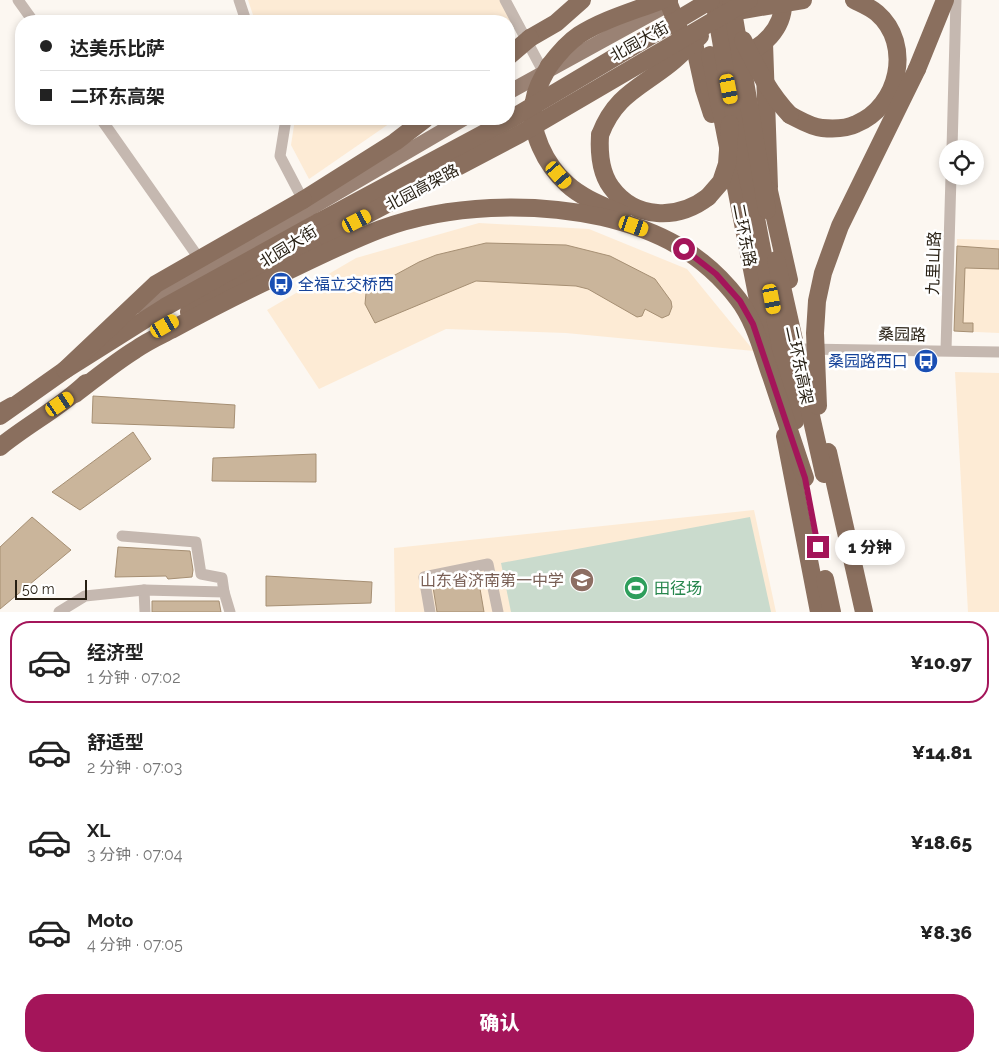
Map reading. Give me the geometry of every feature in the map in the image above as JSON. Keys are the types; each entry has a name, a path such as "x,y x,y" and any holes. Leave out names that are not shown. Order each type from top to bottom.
{"highway":[{"path":"515,51 553,18 568,0"},
{"path":"530,38 556,23 582,0"},
{"name":"北园高架路","path":"515,117 723,7 749,0"},
{"path":"696,47 728,57 745,54 764,43 778,24 783,6 782,0"},
{"path":"732,104 727,164 721,182 708,198 697,206 683,212 665,214 648,212 634,207 611,187 604,172 599,152 600,135 607,118 617,104 634,89 671,63 723,7 802,0"},
{"path":"723,7 765,85 790,115 804,123 820,128 839,128 856,124 873,114 893,88 897,70 895,39 886,23 877,13 854,0"},
{"path":"917,69 932,23 935,0"},
{"path":"824,474 816,378 815,333 817,301 823,274 840,226 917,69 946,0"},
{"path":"667,1 600,24 578,35 565,46 549,66 539,84 534,102 533,119 540,146 550,164 568,185 594,202 625,216 694,255 716,274 740,301 753,324 805,478"},
{"name":"二环东路","path":"667,1 696,47 704,89 735,181 819,612"},
{"name":"北园高架路","path":"0,447 18,432 75,394 120,352 209,300 326,236 520,134 723,7"},
{"name":"二环东高架","path":"723,7 732,104 755,212 832,612"},
{"name":"二环东高架","path":"723,7 852,612"},
{"name":"二环东路","path":"764,43 769,187"},
{"name":"二环东路","path":"745,54 769,187 864,612"},
{"path":"65,370 156,284 304,200 395,142 417,125"},
{"name":"北园高架路","path":"3,412 164,307 500,125"},
{"path":"75,394 135,350 232,298 382,229 418,219 474,210 530,207 561,210 618,221 674,242"}],"main road":[{"path":"778,24 802,0"},
{"name":"北园大街","path":"515,89 667,1"},
{"name":"北园大街","path":"0,453 17,438 82,398 138,356 226,306 399,196 696,47"},
{"name":"北园大街","path":"3,412 27,392 130,319 207,270 453,125"}],"street":[{"path":"18,0 29,15"},
{"path":"238,0 244,15"},
{"path":"505,0 513,15"},
{"path":"952,140 956,0"},
{"path":"515,19 544,73"},
{"path":"105,125 207,270"},
{"path":"285,125 280,156 304,200"},
{"name":"九里山路","path":"946,350 951,185"},
{"name":"桑园路","path":"804,349 999,352"},
{"path":"122,536 196,542 201,574 222,578 230,612"},
{"path":"430,612 424,577 488,564 498,612"},
{"path":"59,612 85,596 144,590 224,592"},
{"path":"144,590 145,612"}],"shaded area":[{"path":"248,0 503,0 510,15 253,15"},
{"path":"294,125 387,125 309,179 291,145"},
{"path":"479,223 589,229 687,269 754,351 566,333 446,329 319,389 267,310 356,258"},
{"path":"957,239 999,240 999,333 954,331"},
{"path":"955,372 999,373 999,612 968,612"},
{"name":"田径场","path":"754,510 776,612 395,612 394,548"}],"green space":[{"name":"田径场","path":"750,517 771,612 511,612 501,563"}],"building":[{"path":"486,243 566,245 610,256 655,279 671,301 672,307 669,315 662,318 645,309 642,316 637,317 588,289 576,286 476,281 375,323 365,304 366,293 371,288 436,255"},
{"path":"957,246 999,249 999,269 965,268 963,323 973,323 973,332 954,331"},
{"path":"93,396 235,405 234,428 92,423"},
{"path":"133,432 151,459 80,510 52,492"},
{"path":"316,454 316,482 212,481 213,458"},
{"path":"32,517 71,550 0,609 0,547"},
{"path":"118,547 190,551 193,570 192,577 168,579 166,576 115,577"},
{"path":"266,576 372,582 371,603 266,606"},
{"path":"478,577 484,612 437,612 433,587"},
{"path":"152,601 219,601 221,612 152,612"}],"place":[{"name":"全福立交桥西","path":"281,284"},
{"name":"桑园路西口","path":"926,361"},
{"name":"山东省济南第一中学","path":"582,580"},
{"name":"田径场","path":"636,588"}],"route":[{"path":"684,249 716,274 740,301 753,324 805,478 818,547"}]}
